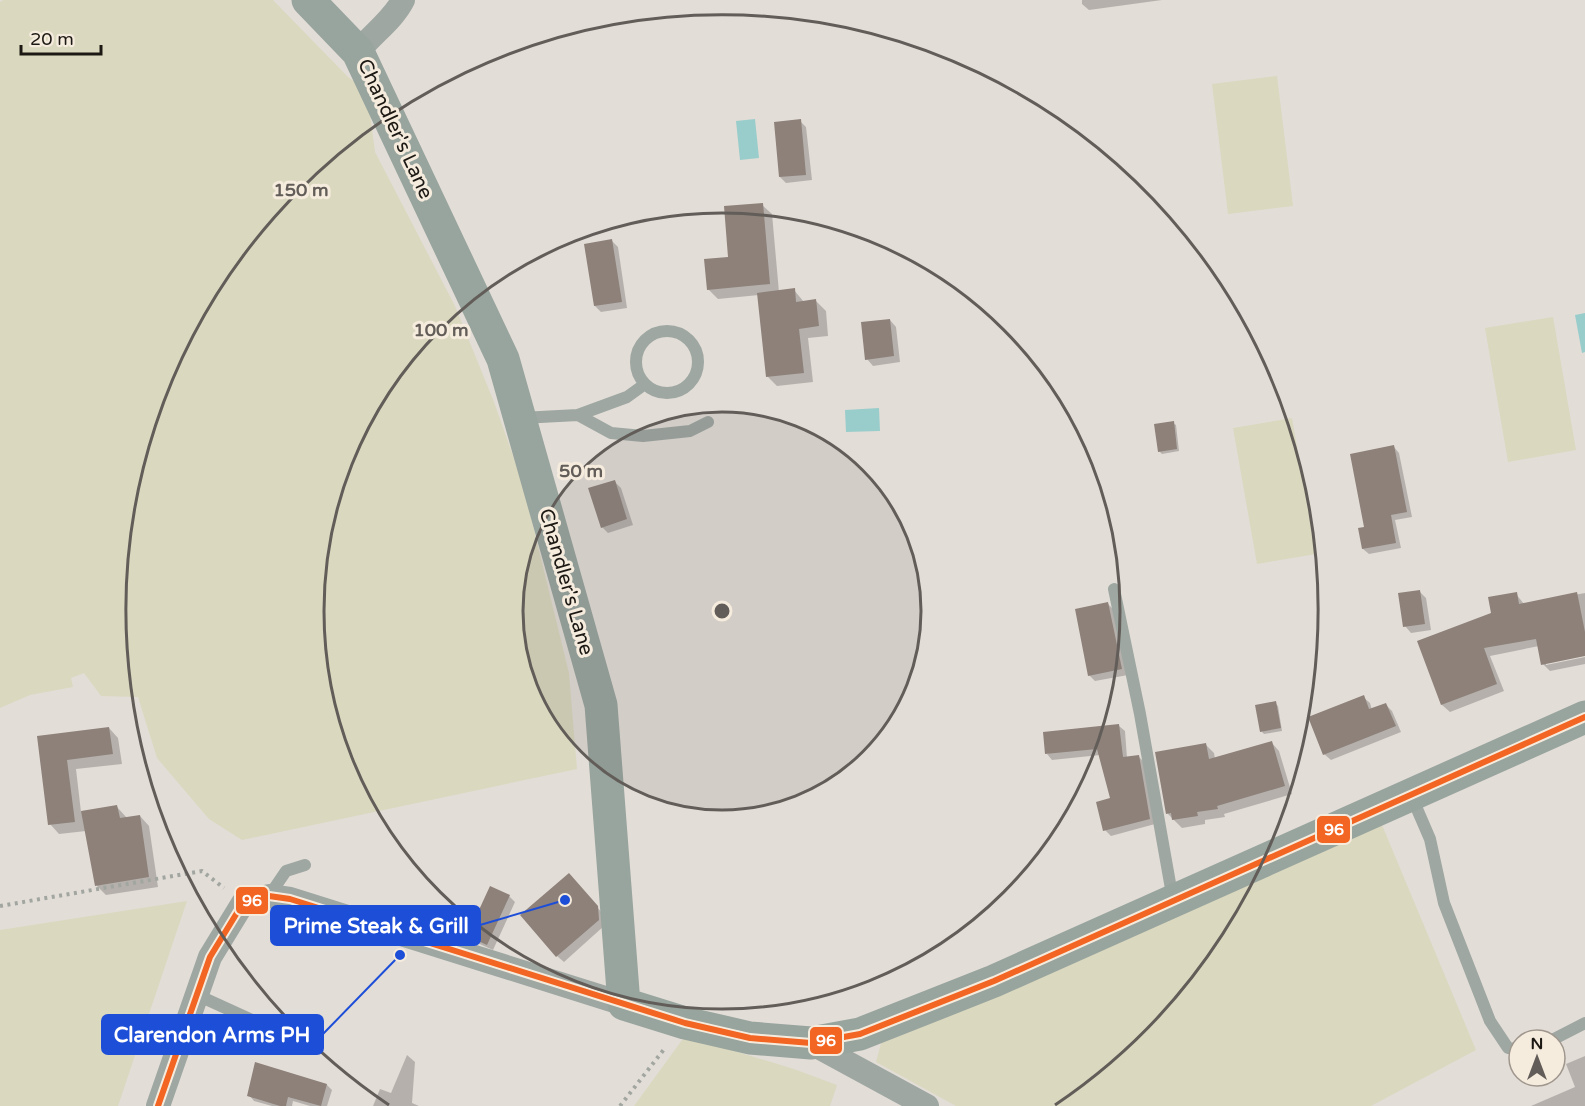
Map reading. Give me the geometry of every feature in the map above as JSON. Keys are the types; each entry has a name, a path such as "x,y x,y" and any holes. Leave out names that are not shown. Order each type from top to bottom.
{"street":[{"name":"Chandler's Lane","path":"308,0 358,52 503,359 601,705 624,1004"},
{"path":"358,52 371,35 395,14 403,0"},
{"path":"158,1106 210,957 243,903 269,896 290,899 685,1023 750,1038 812,1043 860,1034 994,981 1585,717"},
{"path":"812,1043 927,1106"}],"lane":[{"path":"676,332 693,344 698,353 697,374 683,390 673,394 663,394 645,384 635,366 640,346 647,338 656,333 676,332"},
{"path":"520,418 578,415 627,397 645,384"},
{"path":"578,415 611,433 643,436 690,431 708,422"},
{"path":"1114,589 1140,714 1173,901"},
{"path":"1411,795 1430,839 1444,903 1490,1021 1507,1046"},
{"path":"269,896 286,871 305,865"},
{"path":"197,995 314,1048"},
{"path":"1567,1032 1585,1023"}],"path":[{"path":"0,906 202,871 243,903"},
{"path":"620,1106 685,1023"}],"shaded area":[{"path":"3,0 273,0 348,77 367,91 375,152 455,306 494,402 522,481 569,673 577,769 242,840 209,819 157,758 138,697 101,696 84,673 71,678 73,687 30,695 0,708 0,2"},
{"path":"1277,76 1293,206 1228,214 1212,84"},
{"path":"1553,317 1576,450 1508,462 1485,328"},
{"path":"1292,418 1316,554 1257,564 1233,428"},
{"path":"1382,825 1476,1050 1371,1106 956,1106 876,1062 883,1036"},
{"path":"187,901 118,1106 0,1106 0,930"},
{"path":"685,1036 794,1069 837,1085 830,1106 634,1106"}],"water":[{"path":"755,119 759,158 740,160 736,121"},
{"path":"1585,313 1585,352 1582,353 1575,315"},
{"path":"879,408 880,431 846,432 845,410"}],"building":[{"path":"801,119 806,175 779,177 774,122"},
{"path":"763,203 770,284 707,290 704,259 728,257 724,206"},
{"path":"612,239 622,302 594,306 584,244"},
{"path":"795,288 796,302 816,299 819,326 799,329 804,373 766,377 757,293"},
{"path":"890,319 894,356 865,360 861,322"},
{"path":"1174,421 1177,449 1158,452 1154,424"},
{"path":"1394,445 1407,512 1391,515 1396,543 1362,549 1358,528 1364,527 1350,454"},
{"path":"615,480 627,519 601,528 588,488"},
{"path":"1420,590 1425,624 1403,627 1398,593"},
{"path":"1517,592 1519,604 1577,592 1585,632 1585,656 1541,665 1536,639 1484,648 1497,684 1441,705 1417,641 1491,613 1488,597"},
{"path":"1108,602 1122,669 1088,676 1075,609"},
{"path":"1364,695 1369,709 1386,703 1396,726 1323,755 1308,717"},
{"path":"1276,701 1281,728 1260,732 1255,705"},
{"path":"1119,724 1123,757 1139,755 1150,819 1103,831 1096,802 1110,798 1097,749 1045,754 1043,732"},
{"path":"109,727 113,754 67,760 75,822 48,825 37,736"},
{"path":"1272,741 1285,786 1217,806 1218,809 1197,812 1198,816 1172,820 1171,813 1166,814 1155,752 1206,743 1209,759"},
{"path":"117,805 120,818 140,815 149,877 95,886 81,811"},
{"path":"569,873 598,906 599,920 556,957 520,915"},
{"path":"490,886 510,895 487,945 467,936"},
{"path":"255,1062 327,1084 321,1106 288,1097 286,1106 280,1106 247,1096"}],"transit line":[{"name":"96","path":"158,1106 210,957 243,903 269,896 290,899 685,1023 750,1038 811,1043 860,1034 994,981 1585,717"}],"place":[{"name":"Prime Steak & Grill","path":"565,900"},
{"name":"Clarendon Arms PH","path":"400,955"}]}
